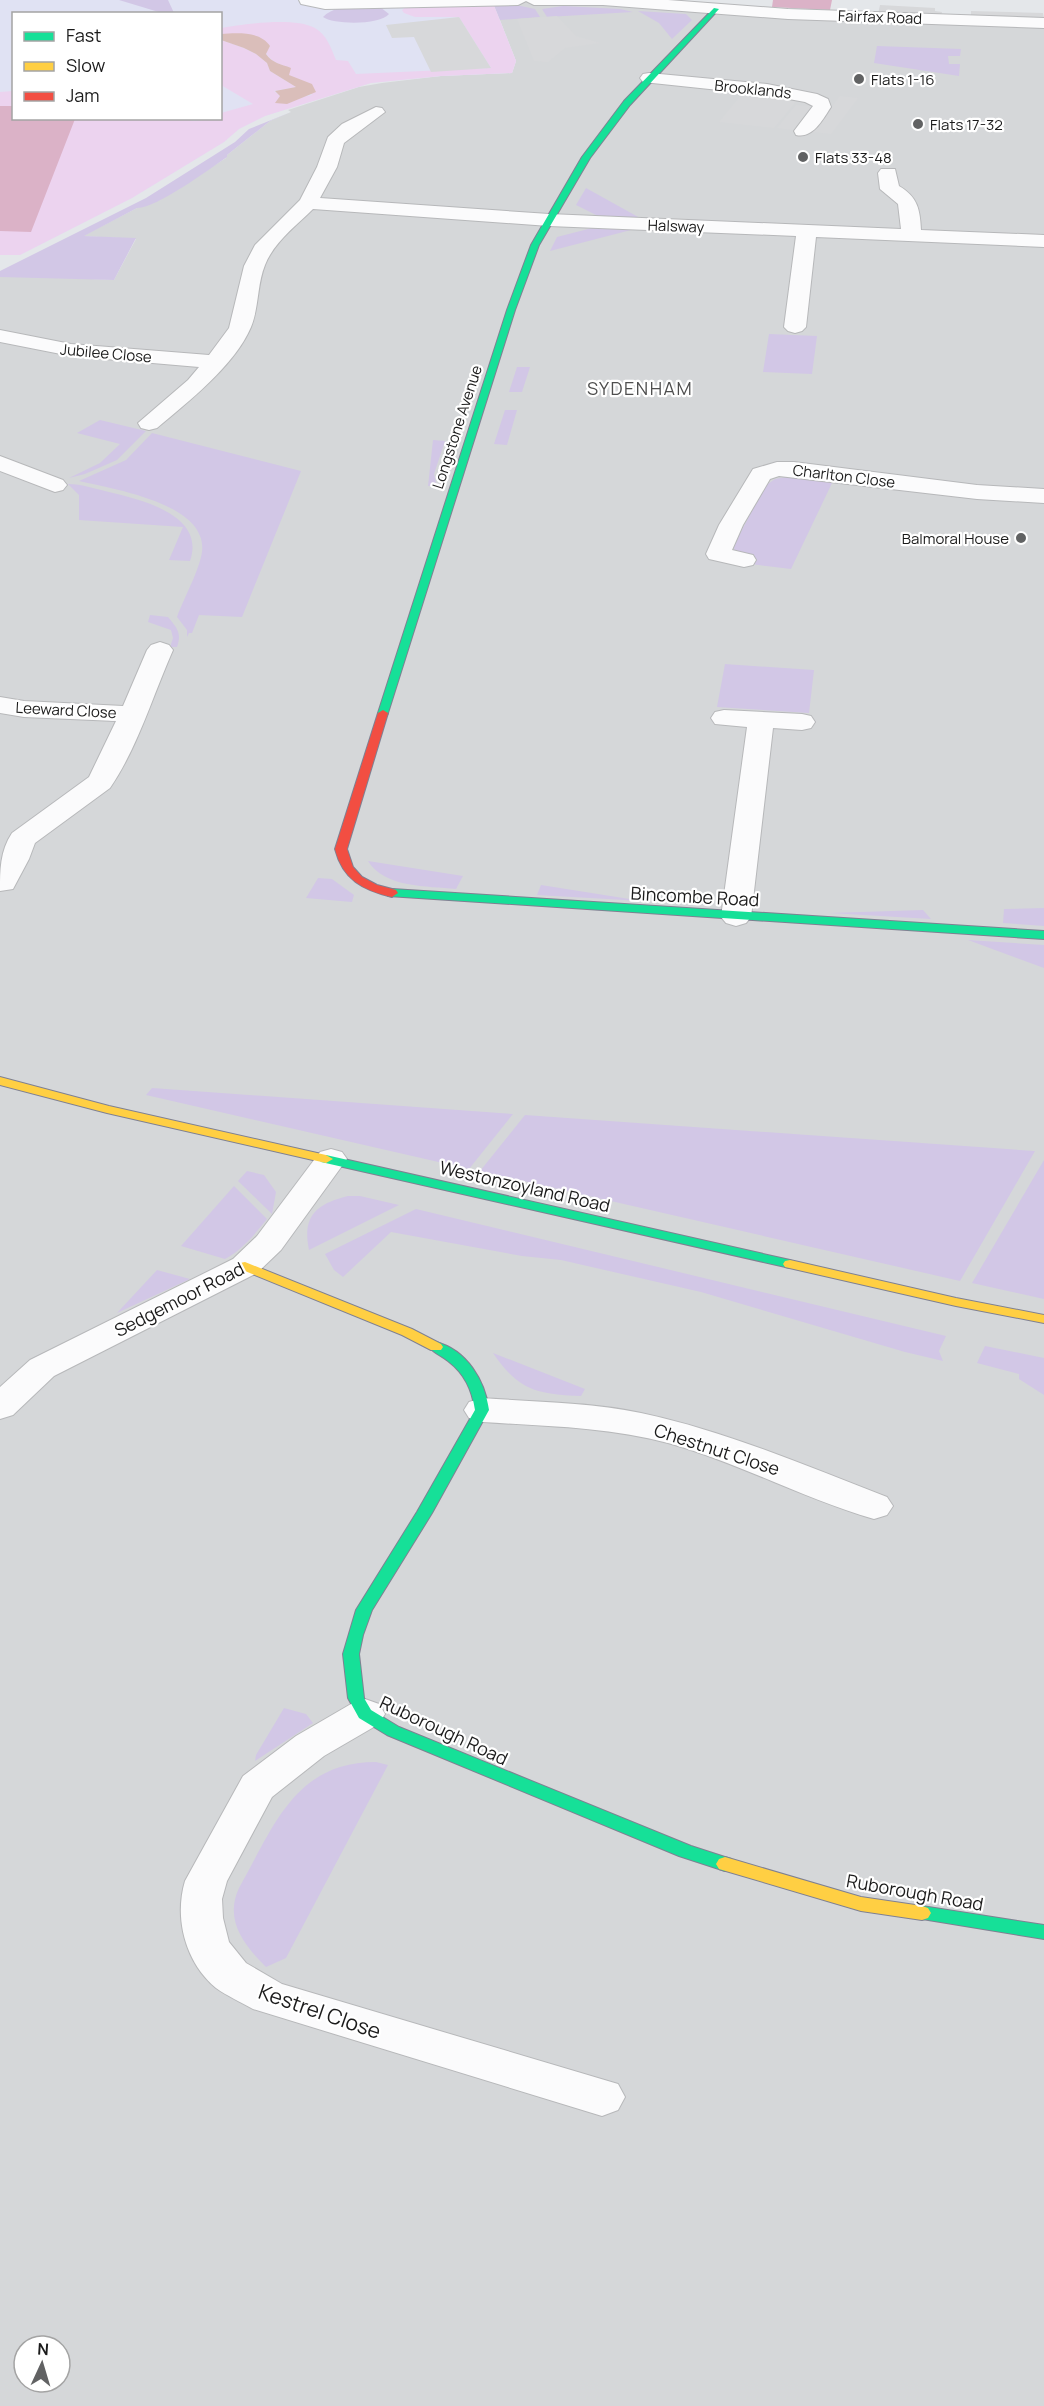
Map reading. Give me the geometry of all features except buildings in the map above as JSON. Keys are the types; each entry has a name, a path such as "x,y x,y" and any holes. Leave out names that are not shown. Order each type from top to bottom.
{"street":[{"path":"307,0 325,4 519,0"},
{"name":"Fairfax Road","path":"534,0 600,1 716,9 1044,22"},
{"name":"Longstone Avenue","path":"348,875 342,862 341,849 428,567 511,310 535,245 586,157 649,78 716,9"},
{"name":"Brooklands","path":"649,78 812,97 822,103 822,106 803,131"},
{"path":"149,423 196,385 240,328 254,266 261,250 284,224 308,203 327,167 335,141 348,128 376,111"},
{"path":"888,173 890,189 908,200 911,235"},
{"name":"Halsway","path":"308,203 549,220 1044,241"},
{"path":"795,327 807,231"},
{"name":"Jubilee Close","path":"1,325 71,350 214,362"},
{"path":"169,408 196,414"},
{"path":"0,463 56,485"},
{"name":"Charlton Close","path":"744,560 718,554 731,525 761,474 771,470 794,469 961,490 1044,496"},
{"name":"Leeward Close","path":"3,883 22,839 100,782 113,759 160,650"},
{"name":"Leeward Close","path":"0,705 24,709 132,714"},
{"path":"723,718 802,722"},
{"path":"736,917 761,721"},
{"name":"Bincombe Road","path":"348,875 376,890 395,894 1044,935"},
{"name":"Westonzoyland Road","path":"0,1081 107,1109 956,1302 1044,1319"},
{"name":"Sedgemoor Road","path":"0,1407 42,1368 244,1266 269,1243 331,1159"},
{"path":"244,1266 407,1332 450,1354 466,1367 481,1395 482,1410"},
{"name":"Chestnut Close","path":"482,1410 594,1418 657,1429 742,1455 874,1506"},
{"name":"Ruborough Road","path":"482,1410 424,1513 364,1610 351,1654 357,1698 365,1714 393,1731 695,1855 861,1904 1044,1932"},
{"name":"Kestrel Close","path":"365,1714 310,1746 257,1787 206,1881 201,1899 202,1917 209,1948 231,1975 268,1997 602,2097"}],"shaded area":[{"path":"0,0 492,0 516,61 512,73 441,76 371,83 265,116 239,129 224,142 132,198 20,255 0,255"},
{"path":"119,0 168,0 174,12 159,12"},
{"path":"492,0 600,0 1044,23 1044,2406 0,2406 0,275 114,280 136,239 83,236 137,208 159,200 226,158 270,121 291,112 288,110 359,87 382,83 441,76 512,73 516,61"},
{"path":"773,0 832,0 830,10 772,7"},
{"path":"493,3 507,3 535,9 540,17 500,20"},
{"path":"493,3 516,61 512,73 441,76 371,83 265,116 239,129 224,142 132,198 20,255 0,255 0,92 12,91 12,120 222,120 222,113 253,104 222,86 222,40 256,54 267,63 270,71 296,87 274,91 280,96 276,102 312,95 289,75 288,67 270,59 266,53 270,46 252,37 222,34 222,28 269,22 295,23 315,28 323,34 336,60 348,61 356,74 491,68 459,17 415,17 404,13 402,10 406,7"},
{"path":"880,5 935,8 935,11 942,12 941,16 878,14"},
{"path":"563,6 620,9 633,12 547,17 542,9"},
{"path":"380,7 389,14 384,18 368,22 337,21 323,17 342,8"},
{"path":"638,11 686,14 692,20 672,39 659,23"},
{"path":"971,11 1043,13 1044,19 971,17"},
{"path":"557,16 576,36 600,43 565,48 548,62 534,61 517,19"},
{"path":"459,17 491,68 431,72 414,37 392,38 386,25"},
{"path":"222,34 248,34 266,41 270,46 266,54 268,57 291,68 289,75 312,84 316,92 287,104 275,103 280,96 275,91 296,87 270,71 267,63 244,48 222,40"},
{"path":"877,46 961,49 960,56 948,56 949,64 960,64 959,76 874,63"},
{"path":"755,91 798,99 774,128 719,122 743,93 758,95"},
{"path":"840,96 858,98 831,134 813,132"},
{"path":"796,105 811,106 793,130 777,128"},
{"path":"0,106 12,106 12,120 75,120 31,232 0,231"},
{"path":"291,112 270,121 227,157 196,179 156,202 137,208 84,236 136,238 114,280 0,277 0,271 146,198 235,142 249,129"},
{"path":"586,188 640,218 598,216 576,205"},
{"path":"592,228 631,230 550,251 557,237"},
{"path":"769,334 817,336 812,374 763,372"},
{"path":"517,367 530,367 522,392 509,392"},
{"path":"505,410 517,410 507,445 494,444"},
{"path":"100,420 146,431 117,460 85,474 69,478 100,463 120,444 77,433"},
{"path":"152,433 301,471 242,617 199,615 192,633 189,633 187,637 187,630 177,617 195,576 202,552 200,535 190,521 155,501 79,481 126,460"},
{"path":"433,440 445,441 434,474 436,483 441,485 428,486"},
{"path":"786,477 833,481 791,569 751,564 734,549 734,545 765,486 775,479"},
{"path":"68,484 123,495 168,512 189,532 192,545 190,561 169,560 183,527 79,520 79,495"},
{"path":"150,615 168,617 174,624 179,638 177,647 170,647 173,638 171,630 148,622"},
{"path":"725,664 814,670 809,713 717,707"},
{"path":"368,861 463,876 456,889 420,886 395,881 375,870"},
{"path":"318,878 332,879 354,895 352,902 306,898"},
{"path":"541,885 642,901 537,895"},
{"path":"1044,908 1044,926 1003,923 1004,909"},
{"path":"923,910 931,919 830,913"},
{"path":"968,940 1044,945 1044,968"},
{"path":"152,1088 513,1114 469,1169 146,1095"},
{"path":"525,1115 1035,1151 960,1281 480,1171"},
{"path":"1044,1160 1044,1299 972,1283"},
{"path":"247,1171 264,1175 276,1192 272,1214 238,1181"},
{"path":"234,1186 267,1219 253,1236 225,1259 181,1246"},
{"path":"348,1196 360,1196 399,1205 309,1250 308,1228 314,1213 327,1203"},
{"path":"416,1209 946,1336 939,1351 943,1361 701,1292 561,1260 522,1256 391,1232 343,1277 334,1270 325,1254"},
{"path":"157,1270 190,1279 117,1313"},
{"path":"985,1346 1044,1358 1044,1395 1019,1379 1019,1374 977,1363"},
{"path":"493,1353 585,1389 581,1396 552,1394 530,1388 502,1366"},
{"path":"284,1708 306,1714 313,1723 255,1761 256,1755"},
{"path":"376,1762 388,1765 286,1958 266,1967 250,1950 235,1921 235,1900 239,1888 276,1821 306,1786 325,1773 348,1765"}],"traffic: fast":[{"path":"383,713 511,310 535,245 586,157 627,103 716,9"},
{"path":"392,893 1044,935"},
{"path":"326,1159 790,1264"},
{"path":"436,1347 454,1358 468,1372 478,1389 482,1410 424,1513 364,1610 351,1654 356,1698 365,1714 393,1731 685,1851 725,1864"},
{"path":"922,1913 1044,1932"}],"traffic: slow":[{"path":"0,1081 107,1109 326,1159"},
{"path":"790,1264 956,1302 1044,1319"},
{"path":"245,1266 407,1332 436,1347"},
{"path":"725,1864 861,1904 922,1913"}],"traffic: jam":[{"path":"383,713 341,849 347,867 358,880 373,888 392,893"}],"place":[{"name":"Flats 1-16","path":"859,79"},
{"name":"Flats 17-32","path":"918,124"},
{"name":"Flats 33-48","path":"803,157"},
{"name":"Balmoral House","path":"1021,538"}],"district":[{"name":"SYDENHAM","path":"640,388"}]}
